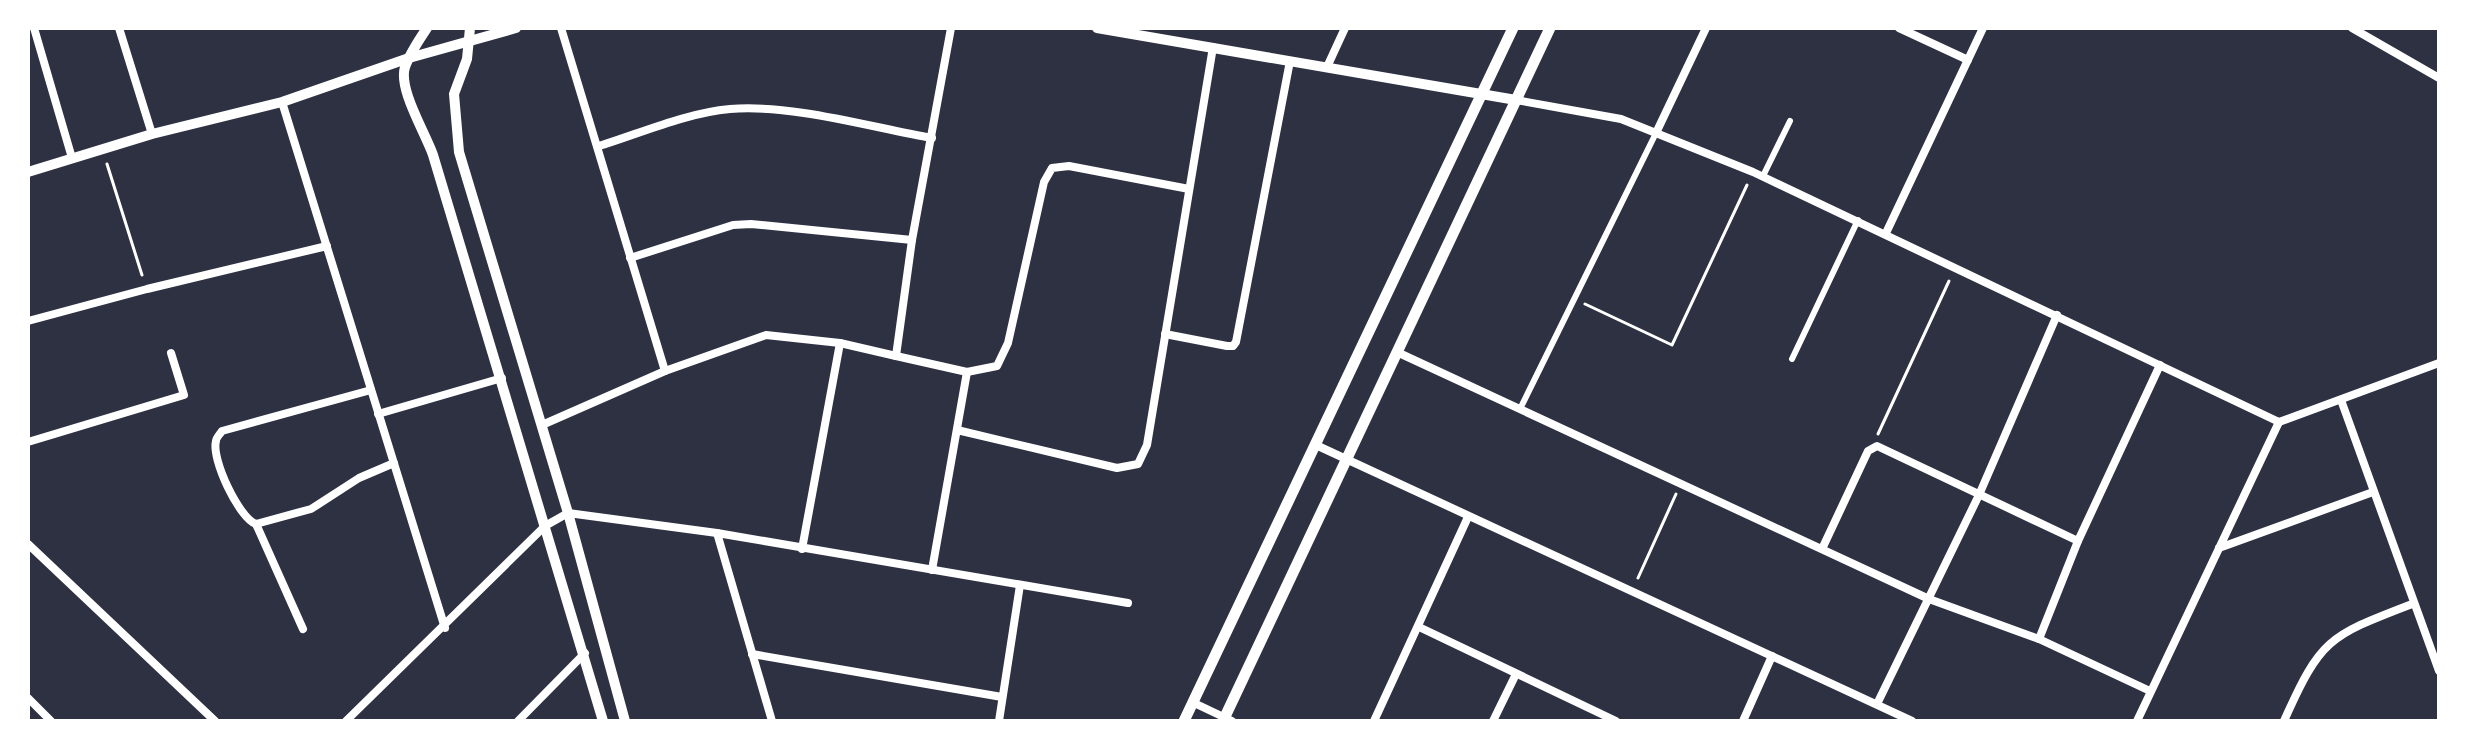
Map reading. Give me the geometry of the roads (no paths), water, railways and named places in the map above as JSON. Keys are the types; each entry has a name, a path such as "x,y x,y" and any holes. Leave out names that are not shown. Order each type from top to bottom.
{"main road":[{"path":"1184,721 1318,446 1513,28"},
{"path":"1226,720 1550,28"}],"street":[{"path":"34,28 72,158"},
{"path":"119,28 152,134"},
{"path":"427,28 409,58 403,77 407,95 433,155 603,721"},
{"path":"470,28 467,59 454,94 459,152 568,513 625,721"},
{"path":"28,172 152,134 282,102 409,58 516,28"},
{"path":"561,28 665,371"},
{"path":"896,356 912,240 951,28"},
{"path":"1097,28 1621,119 1763,176 2279,422"},
{"path":"1327,67 1345,28"},
{"path":"1520,409 1706,28"},
{"path":"1899,28 1968,60"},
{"path":"1886,233 1983,28"},
{"path":"2352,28 2439,78"},
{"path":"957,430 1117,468 1138,464 1147,445 1213,47"},
{"path":"1165,334 1233,346 1290,61"},
{"path":"282,102 445,628"},
{"path":"599,146 696,115 729,109 805,115 932,138"},
{"path":"1763,176 1790,121"},
{"path":"542,425 665,371 766,335 840,343 967,372 992,369 1008,343 1044,182 1052,168 1069,166 1189,189"},
{"path":"1792,359 1858,220"},
{"path":"630,258 733,225 751,224 912,240"},
{"path":"28,321 327,246"},
{"path":"1877,704 1979,495 2057,315"},
{"path":"802,549 840,343"},
{"path":"28,442 184,395 171,353"},
{"path":"1399,353 1929,599 2039,639 2150,691"},
{"path":"2137,721 2279,422 2439,363"},
{"path":"2039,639 2078,541 2160,365"},
{"path":"932,570 967,372"},
{"path":"378,414 502,378"},
{"path":"303,629 252,523 238,510 216,453 216,440 222,431 371,390"},
{"path":"2341,400 2412,604 2439,671"},
{"path":"1318,446 1877,704 1899,718 1912,721"},
{"path":"1822,549 1868,451 1877,446 2078,541"},
{"path":"252,523 311,509 359,478 394,463"},
{"path":"2219,548 2373,492"},
{"path":"346,721 445,628 545,526 568,513 717,533 1128,603"},
{"path":"1374,721 1468,517"},
{"path":"717,533 772,721"},
{"path":"28,544 215,721"},
{"path":"999,721 1020,585"},
{"path":"2284,721 2301,683 2327,644 2345,630 2412,604"},
{"path":"1419,627 1615,721"},
{"path":"518,721 585,653"},
{"path":"752,654 1002,697"},
{"path":"1743,721 1772,656"},
{"path":"1493,721 1516,674"},
{"path":"28,698 51,721"},
{"path":"1192,702 1226,720"}]}
